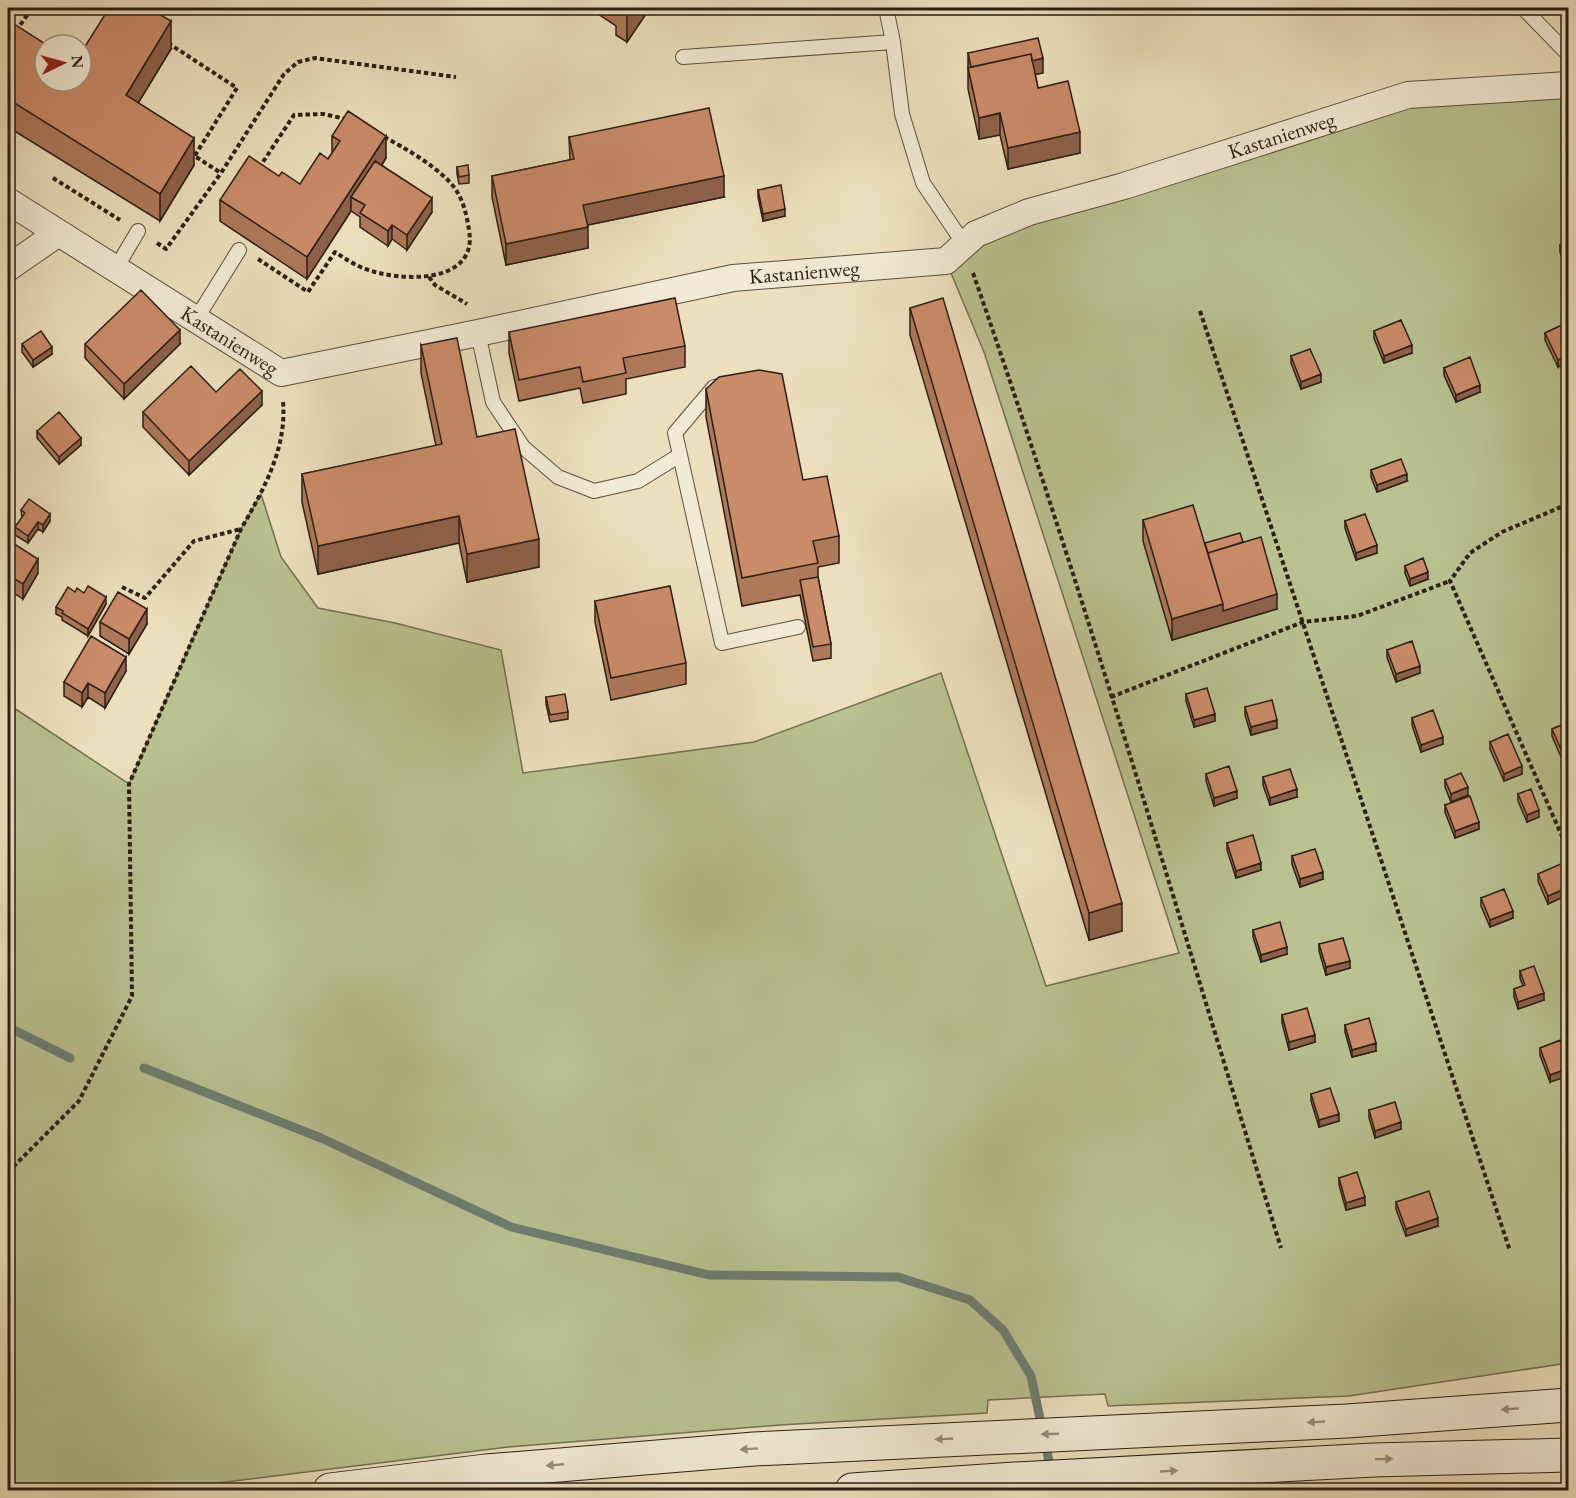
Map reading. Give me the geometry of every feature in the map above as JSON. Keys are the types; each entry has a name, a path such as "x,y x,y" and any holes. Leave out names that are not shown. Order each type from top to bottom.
{"main road":[{"path":"330,1491 486,1471 743,1449 1347,1421 1569,1404"},
{"path":"852,1491 1015,1479 1374,1460 1569,1455"}],"street":[{"name":"Kastanienweg","path":"8,201 281,374 733,278 946,261 975,234 1029,212 1124,186 1408,95 1569,85"},
{"path":"8,268 57,234"}],"lane":[{"path":"886,8 893,42 902,114 923,183 964,244"},
{"path":"1523,8 1569,54"},
{"path":"683,57 893,42"},
{"path":"115,270 138,231"},
{"path":"195,321 239,250"},
{"path":"478,333 493,402 523,447 558,477 594,491 638,481 680,455"},
{"path":"735,382 714,387 675,433 722,643 798,627"}],"path":[{"path":"14,35 32,8"},
{"path":"167,42 237,88 194,157"},
{"path":"53,178 166,249 221,173 284,74 298,62 315,58 456,77"},
{"path":"255,173 294,115 322,114 352,121"},
{"path":"239,250 247,252 308,292 335,252 363,268 394,276 429,277 453,269 469,253 471,239 467,214 456,190 426,161 377,134"},
{"path":"185,150 221,173"},
{"path":"964,244 1008,372 1111,697 1281,1248"},
{"path":"1200,311 1510,1251"},
{"path":"8,1172 79,1101 132,996 129,784 241,529 261,494 278,455 285,417 281,374"},
{"path":"1111,697 1303,622 1357,616 1450,581 1470,553 1502,532 1569,504"},
{"path":"122,587 145,598 194,542 241,529"},
{"path":"1450,581 1569,850"}],"green space":[{"path":"1568,85 1568,1363 1349,1396 1108,1406 1105,1394 988,1400 987,1413 780,1425 508,1447 173,1490 8,1490 8,704 129,784 241,529 261,494 281,557 318,608 395,623 501,650 523,773 754,742 941,673 1046,986 1179,953 984,352 946,261 976,234 1408,95"}],"building":[{"path":"109,8 149,8 171,21 126,95 194,138 160,194 8,99 8,20 33,36 33,93 93,93 93,34"},
{"path":"617,8 632,8 627,14"},
{"path":"1038,38 1043,58 1032,61 1031,54 971,67 968,53"},
{"path":"1031,54 1038,88 1068,81 1080,132 1008,148 1000,113 979,118 968,68"},
{"path":"709,108 724,176 583,205 588,227 506,244 492,176 574,159 569,137"},
{"path":"348,111 386,136 307,257 220,200 249,156 279,176 282,172 300,184 320,153 328,159 340,141 332,136"},
{"path":"375,161 432,198 407,235 392,225 388,231 360,213 365,205 351,197"},
{"path":"468,165 469,175 459,177 457,167"},
{"path":"781,185 785,209 763,214 758,190"},
{"path":"1569,242 1569,266 1567,267 1560,245"},
{"path":"141,290 180,330 124,384 85,344"},
{"path":"675,298 685,346 623,358 626,373 583,382 580,367 519,380 509,332"},
{"path":"943,298 1122,903 1089,913 910,308"},
{"path":"1401,320 1412,345 1384,356 1374,331"},
{"path":"1564,324 1569,333 1569,355 1558,360 1545,333"},
{"path":"41,331 52,347 33,360 22,344"},
{"path":"457,338 477,437 515,429 539,539 467,554 459,516 318,546 302,474 442,444 421,345"},
{"path":"1310,349 1321,374 1301,382 1291,356"},
{"path":"1470,357 1480,385 1456,395 1444,368"},
{"path":"191,366 216,392 240,369 262,391 189,461 143,412"},
{"path":"759,370 782,374 803,480 827,476 839,536 813,541 818,563 742,578 706,389 719,377"},
{"path":"59,412 81,438 59,457 37,431"},
{"path":"1401,459 1407,474 1377,485 1371,470"},
{"path":"29,499 50,514 43,525 38,522 28,536 15,527 25,513 21,510"},
{"path":"1193,505 1223,604 1172,619 1143,520"},
{"path":"1365,514 1377,545 1356,553 1345,521"},
{"path":"1240,533 1243,542 1208,553 1205,543"},
{"path":"1261,537 1277,594 1223,611 1208,553"},
{"path":"8,540 38,559 23,584 8,575"},
{"path":"1423,558 1428,572 1410,579 1405,566"},
{"path":"818,577 831,644 813,647 800,580"},
{"path":"88,586 106,597 88,629 56,607 68,587 75,592 77,588 84,593"},
{"path":"670,586 686,663 611,678 595,601"},
{"path":"118,592 147,609 129,639 100,622"},
{"path":"91,636 126,657 105,693 88,683 82,693 64,682"},
{"path":"1412,641 1420,666 1396,674 1387,650"},
{"path":"1207,688 1215,714 1194,720 1186,694"},
{"path":"565,694 568,712 550,715 546,697"},
{"path":"1272,700 1277,720 1251,727 1245,707"},
{"path":"1433,710 1443,737 1421,745 1412,718"},
{"path":"1569,722 1569,757 1565,758 1552,729"},
{"path":"1508,734 1522,766 1504,774 1490,742"},
{"path":"1229,766 1237,791 1214,798 1206,774"},
{"path":"1290,769 1297,789 1270,798 1263,777"},
{"path":"1461,773 1468,787 1451,794 1445,780"},
{"path":"1531,789 1539,810 1527,815 1518,794"},
{"path":"1470,796 1479,822 1455,831 1445,805"},
{"path":"1253,835 1261,863 1236,871 1227,843"},
{"path":"1315,849 1323,872 1300,879 1292,856"},
{"path":"1563,863 1569,875 1569,887 1548,896 1538,874"},
{"path":"1504,889 1513,911 1490,920 1481,898"},
{"path":"1280,922 1287,947 1261,955 1253,930"},
{"path":"1343,938 1350,961 1326,967 1319,944"},
{"path":"1534,966 1544,993 1518,1002 1514,989 1525,985 1520,971"},
{"path":"1307,1008 1315,1035 1289,1042 1282,1015"},
{"path":"1369,1018 1376,1043 1352,1050 1345,1025"},
{"path":"1561,1040 1569,1068 1550,1075 1540,1048"},
{"path":"1330,1088 1339,1114 1319,1120 1311,1094"},
{"path":"1395,1102 1401,1122 1375,1131 1369,1110"},
{"path":"1357,1172 1365,1197 1346,1203 1339,1178"},
{"path":"1429,1191 1438,1218 1406,1229 1396,1202"}],"waterway":[{"path":"8,1027 70,1058"},
{"path":"144,1068 321,1138 511,1227 709,1275 898,1277 970,1300 1003,1330 1031,1376 1051,1471"}]}
